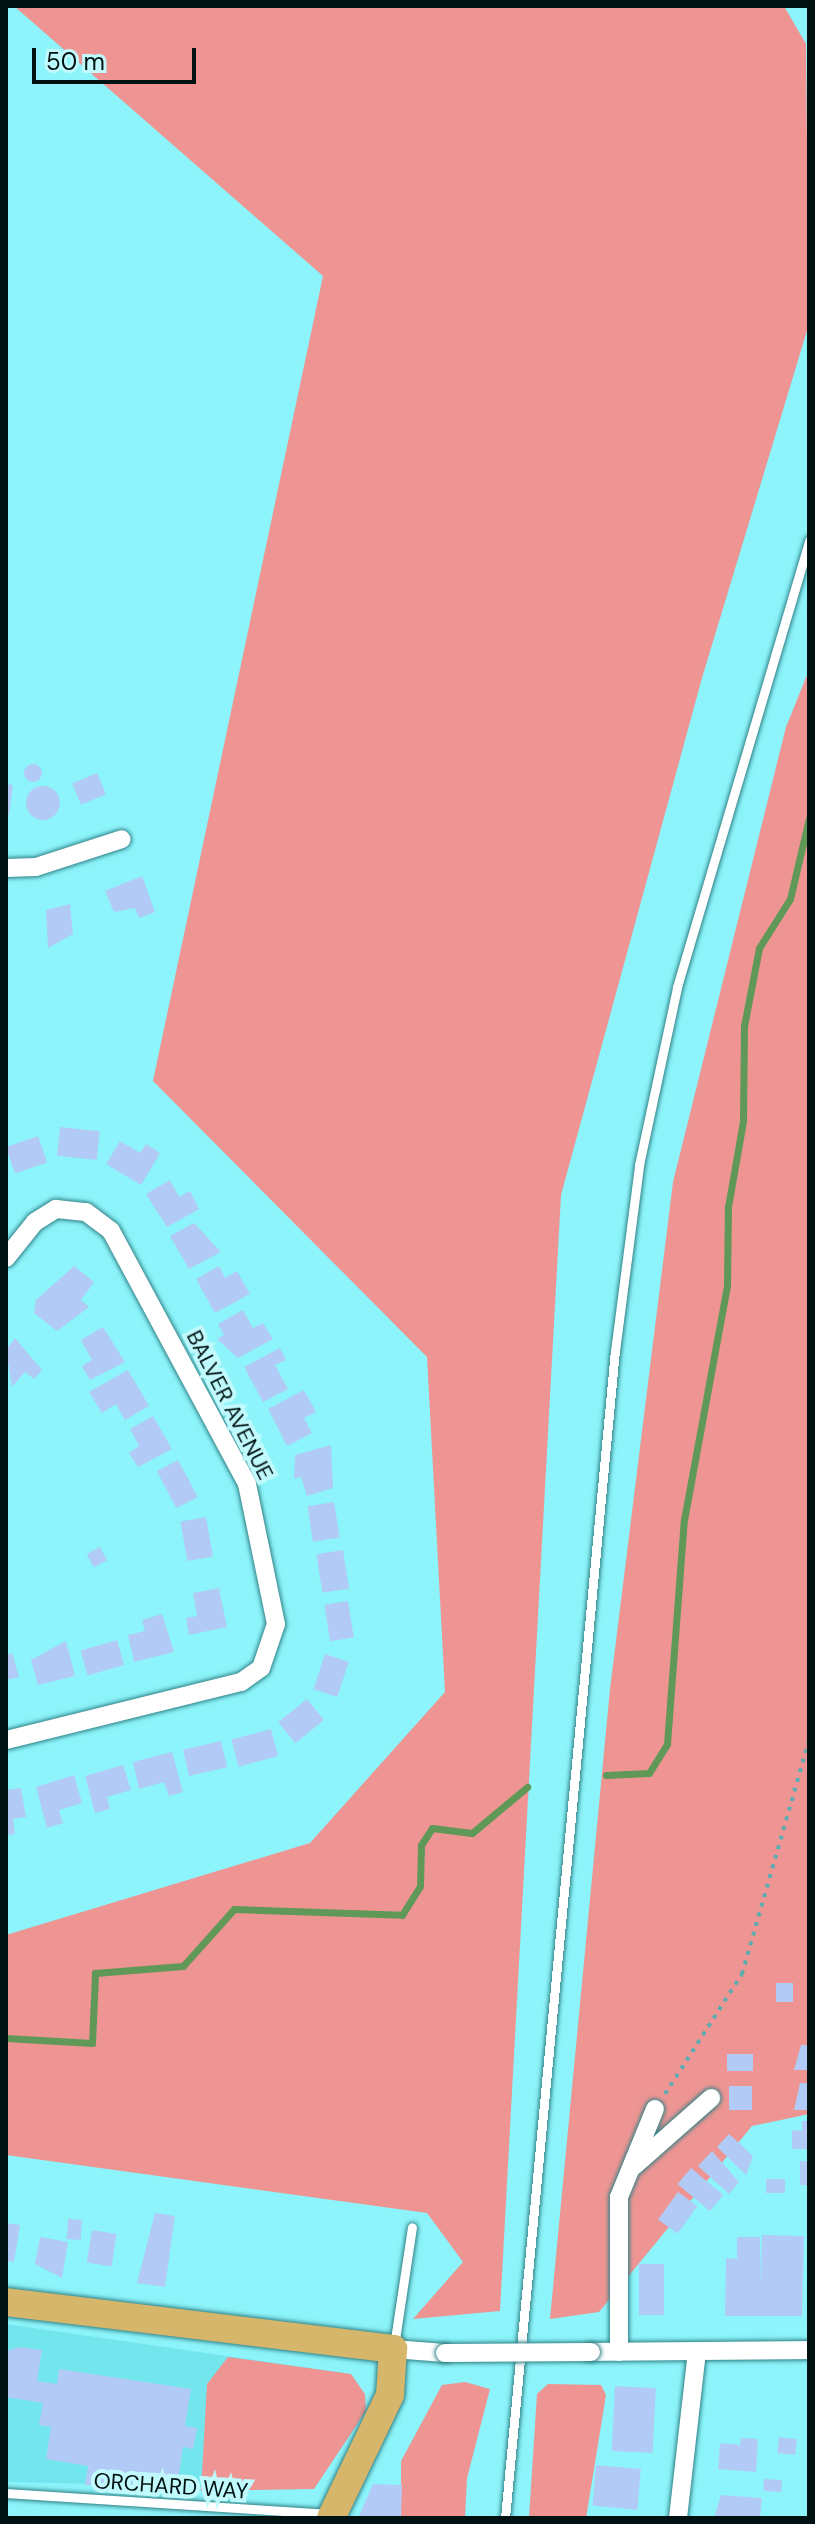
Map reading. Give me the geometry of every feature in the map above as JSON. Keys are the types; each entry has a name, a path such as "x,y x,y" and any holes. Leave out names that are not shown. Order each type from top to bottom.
{"main road":[{"path":"6,2302 393,2349 390,2395 332,2516"}],"street":[{"path":"6,868 36,867 122,839"},
{"name":"BALVER AVENUE","path":"6,1258 35,1222 56,1209 86,1212 111,1231 247,1484 276,1624 261,1668 241,1682 6,1740"},
{"path":"631,2167 711,2098"},
{"path":"619,2352 619,2197 655,2109"},
{"path":"393,2349 445,2353 809,2350"},
{"path":"678,2518 697,2352"}],"lane":[{"path":"505,2518 615,1351 639,1165 677,987 809,540"},
{"path":"393,2349 412,2227"},
{"name":"ORCHARD WAY","path":"6,2493 332,2516"}],"path":[{"path":"655,2109 742,1974 809,1740"}],"shaded area":[{"path":"14,6 784,6 806,44 809,324 702,678 561,1195 500,2311 413,2319 463,2262 427,2213 6,2155 6,1935 310,1843 445,1692 427,1357 153,1081 323,276"},
{"path":"809,670 809,2114 752,2126 599,2312 550,2319 610,1689 673,1182 786,727"},
{"path":"6,2324 351,2374 366,2411 314,2489 6,2482"},
{"path":"228,2357 351,2374 365,2394 366,2411 314,2489 201,2491 207,2384"},
{"path":"465,2382 490,2389 467,2478 465,2518 401,2518 401,2461 442,2385"},
{"path":"548,2384 601,2385 606,2395 586,2518 529,2518 537,2394"}],"building":[{"path":"33,764 42,773 33,782 24,773"},
{"path":"97,773 106,794 81,805 72,784"},
{"path":"6,784 13,785 9,815 6,815"},
{"path":"43,786 55,791 60,803 55,815 43,820 31,815 26,803 31,791"},
{"path":"142,876 155,912 139,918 135,908 114,912 105,891"},
{"path":"70,904 73,934 48,948 46,910"},
{"path":"60,1127 100,1131 97,1160 57,1156"},
{"path":"38,1136 47,1162 15,1174 6,1147"},
{"path":"120,1141 140,1153 146,1144 160,1153 141,1185 106,1164"},
{"path":"170,1180 179,1197 190,1191 199,1209 167,1227 146,1194"},
{"path":"194,1223 221,1252 189,1269 170,1236"},
{"path":"74,1266 94,1282 81,1300 89,1307 57,1331 34,1313 36,1300"},
{"path":"219,1266 225,1278 237,1271 250,1294 215,1313 196,1279"},
{"path":"243,1310 253,1328 263,1323 273,1339 238,1358 217,1339 224,1335 218,1324"},
{"path":"103,1327 125,1362 90,1380 82,1366 92,1360 81,1340"},
{"path":"15,1338 42,1370 34,1379 25,1372 12,1387 6,1350"},
{"path":"280,1348 286,1360 275,1365 288,1389 263,1402 244,1367"},
{"path":"128,1370 149,1406 125,1420 116,1404 102,1413 89,1392"},
{"path":"304,1390 316,1412 304,1418 312,1433 287,1446 268,1409"},
{"path":"153,1416 172,1449 138,1467 129,1453 139,1446 130,1429"},
{"path":"331,1445 333,1488 307,1496 301,1477 294,1479 295,1455"},
{"path":"178,1460 198,1497 177,1508 157,1471"},
{"path":"334,1502 340,1538 313,1542 307,1506"},
{"path":"206,1517 213,1556 187,1561 180,1522"},
{"path":"100,1547 107,1560 94,1567 87,1554"},
{"path":"343,1550 349,1589 322,1593 316,1554"},
{"path":"219,1588 227,1627 189,1635 186,1618 197,1616 193,1593"},
{"path":"348,1601 354,1638 330,1641 324,1605"},
{"path":"162,1614 174,1652 134,1662 128,1635 145,1631 142,1620"},
{"path":"117,1640 124,1665 88,1675 80,1650"},
{"path":"66,1641 75,1676 38,1685 31,1660"},
{"path":"12,1653 19,1677 6,1680 6,1655"},
{"path":"325,1654 349,1662 337,1697 314,1689"},
{"path":"307,1699 324,1720 295,1743 278,1722"},
{"path":"271,1729 278,1756 239,1767 231,1740"},
{"path":"221,1741 227,1767 189,1776 183,1750"},
{"path":"172,1752 183,1792 169,1796 164,1782 139,1789 133,1762"},
{"path":"123,1765 131,1790 107,1797 110,1809 95,1813 85,1776"},
{"path":"74,1775 82,1803 59,1810 63,1823 47,1828 36,1787"},
{"path":"21,1788 26,1817 13,1819 15,1834 6,1835 6,1790"},
{"path":"776,1983 793,1983 793,2002 776,2002"},
{"path":"801,2045 809,2045 809,2070 794,2070"},
{"path":"727,2054 753,2054 753,2071 727,2071"},
{"path":"800,2083 809,2083 809,2110 794,2110"},
{"path":"729,2086 752,2086 752,2110 729,2110"},
{"path":"802,2121 809,2121 809,2149 792,2149 792,2130 802,2131"},
{"path":"729,2134 753,2156 746,2175 717,2147"},
{"path":"712,2151 739,2182 729,2194 698,2166"},
{"path":"800,2161 809,2161 809,2185 800,2185"},
{"path":"691,2168 723,2195 710,2211 678,2184"},
{"path":"766,2179 785,2179 785,2193 766,2193"},
{"path":"678,2192 697,2206 677,2234 658,2220"},
{"path":"155,2213 175,2216 165,2287 137,2283"},
{"path":"68,2219 82,2220 81,2240 67,2239"},
{"path":"6,2223 20,2225 14,2262 6,2261"},
{"path":"92,2230 117,2234 112,2267 87,2263"},
{"path":"762,2235 804,2236 802,2316 725,2316 726,2258 737,2259 737,2237 760,2237 761,2285"},
{"path":"40,2237 68,2242 62,2278 35,2264"},
{"path":"639,2264 664,2264 664,2315 639,2315"},
{"path":"20,2347 42,2350 37,2381 57,2384 59,2369 191,2389 185,2426 197,2428 193,2449 183,2447 178,2481 134,2474 132,2488 85,2485 88,2466 46,2459 51,2427 39,2425 43,2403 6,2397 6,2351"},
{"path":"615,2386 656,2388 653,2453 612,2451"},
{"path":"779,2437 797,2439 795,2455 777,2453"},
{"path":"741,2438 758,2439 756,2472 718,2469 720,2443 740,2445"},
{"path":"596,2465 641,2469 637,2510 592,2506"},
{"path":"764,2479 782,2480 781,2492 763,2491"},
{"path":"373,2484 402,2485 401,2518 358,2518"},
{"path":"721,2495 762,2498 760,2518 714,2518"}],"waterway":[{"path":"606,1775 649,1773 667,1744 684,1520 727,1285 728,1207 743,1121 744,1026 759,948 790,899 809,818"},
{"path":"6,2038 92,2043 95,1973 183,1966 234,1909 402,1915 420,1886 421,1845 432,1828 472,1833 527,1787"}]}
